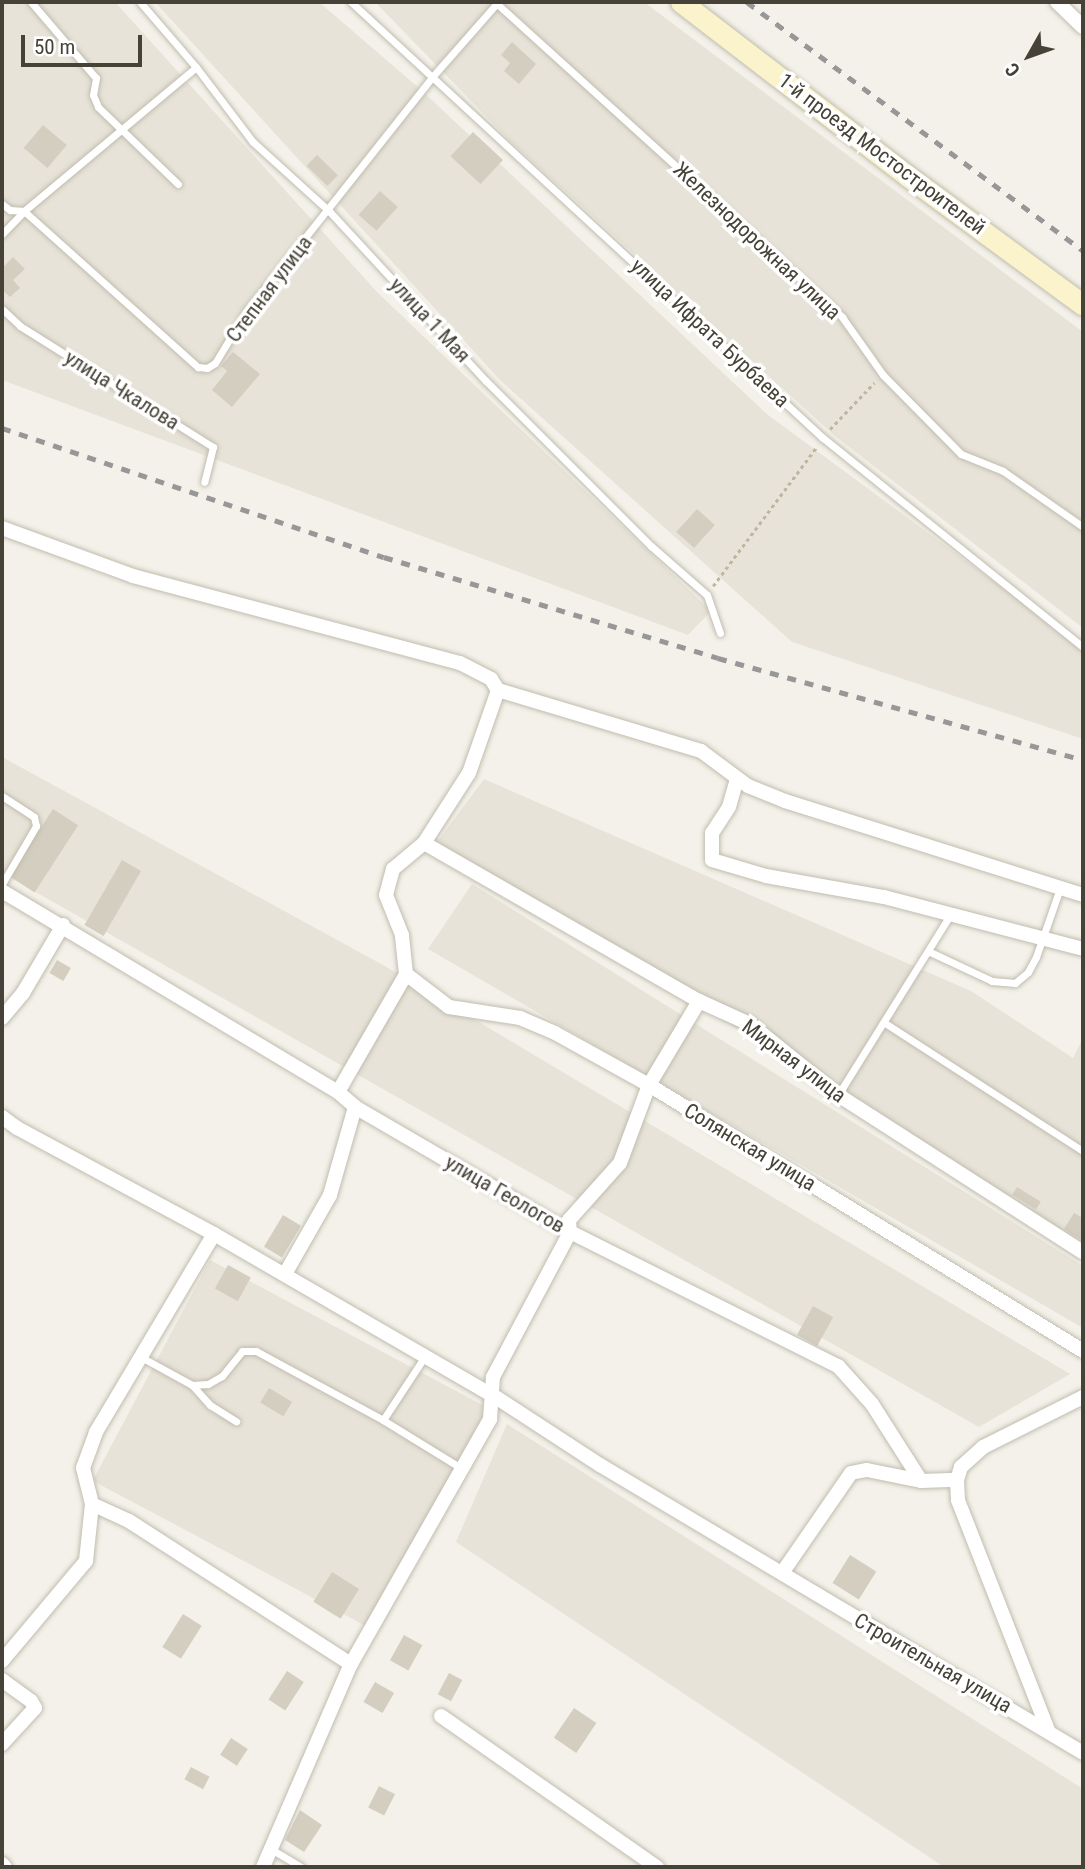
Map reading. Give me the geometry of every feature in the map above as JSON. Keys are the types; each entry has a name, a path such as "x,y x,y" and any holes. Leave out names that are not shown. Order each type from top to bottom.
{"street":[{"name":"1-й проезд Мостостроителей","path":"681,2 909,177 1083,305"},
{"path":"1056,2 1083,27"},
{"path":"2,528 133,576 460,663 491,678 498,690 701,751 737,779 785,801 1083,895"},
{"path":"338,1092 406,974 402,935 388,905 386,887 393,869 424,843 469,773 498,690"},
{"path":"737,779 729,807 712,833 712,860 766,876 884,897 1083,949"},
{"name":"Мирная улица","path":"424,843 699,1001 750,1024 838,1095 1083,1252"},
{"name":"улица Геологов","path":"2,891 63,925 338,1092 355,1107 570,1231 838,1366 860,1387 921,1481"},
{"path":"2,1018 23,993 63,925"},
{"name":"Солянская улица","path":"406,974 449,1007 520,1018 555,1033 649,1085 1083,1350"},
{"path":"263,1867 351,1664 490,1419 494,1396 493,1377 570,1231 569,1220 620,1163 649,1085 699,1001"},
{"path":"285,1275 330,1195 355,1107"},
{"path":"2,1117 17,1128 214,1234 494,1396 600,1465 782,1573 851,1473 867,1470 921,1481 957,1480"},
{"path":"2,1661 86,1561 92,1504 83,1468 96,1432 214,1234"},
{"path":"1048,1730 958,1500 957,1480 961,1467 983,1447 1083,1397"},
{"path":"92,1504 129,1521 351,1664"},
{"name":"Строительная улица","path":"782,1573 1083,1752"},
{"path":"2,1680 32,1702 34,1708 2,1744"},
{"path":"441,1716 657,1867"}],"lane":[{"path":"31,2 96,78 93,95 98,107 178,184"},
{"name":"улица 1 Мая","path":"140,2 196,67 253,142 329,211 496,390 651,546 707,594"},
{"name":"улица Ифрата Бурбаева","path":"351,2 823,438 1083,647"},
{"name":"Степная улица","path":"2,204 10,210 24,211 198,367 207,368 215,363 246,312 329,211 433,76 497,2"},
{"name":"Железнодорожная улица","path":"497,2 842,317 883,375 961,454 1003,471 1083,527"},
{"path":"2,234 24,211 196,67"},
{"name":"улица Чкалова","path":"2,309 20,326 213,447 204,482"},
{"path":"707,594 720,633"},
{"path":"2,796 34,817 36,827 2,884"},
{"path":"928,951 992,981 1015,982 1028,972 1060,888"},
{"path":"838,1095 950,915"},
{"path":"885,1023 1083,1151"},
{"path":"192,1385 208,1384 222,1376 242,1350 256,1351 383,1420 462,1469"},
{"path":"383,1420 425,1356"},
{"path":"141,1357 192,1385 210,1405 236,1421"},
{"path":"271,1849 301,1867"}],"path":[{"path":"707,594 840,416 883,375"}],"shaded area":[{"path":"2,2 115,2 377,292 711,611 688,635 2,380"},
{"path":"155,2 319,2 420,89 768,415 1083,647 1083,739 792,642 500,380"},
{"path":"375,2 644,2 1083,332 1083,628 835,436 511,142"},
{"path":"2,757 383,965 1070,1374 979,1427 2,873"},
{"path":"484,779 971,991 1073,1058 1083,1038 1083,1245 437,842"},
{"path":"472,884 1083,1266 1083,1328 428,949"},
{"path":"210,1260 494,1411 377,1632 93,1481"},
{"path":"507,1424 1083,1789 1083,1867 944,1867 456,1542"}],"building":[{"path":"512,42 536,64 519,84 504,71 510,63 501,55"},
{"path":"43,125 67,145 47,168 24,148"},
{"path":"473,132 503,160 480,184 450,156"},
{"path":"317,155 338,175 327,186 307,166"},
{"path":"380,191 398,207 376,231 359,215"},
{"path":"13,257 25,269 13,280 20,288 10,297 2,290 2,268"},
{"path":"233,352 260,374 232,407 212,390 227,371 221,366"},
{"path":"697,509 715,525 694,548 676,532"},
{"path":"53,809 78,825 35,892 9,876"},
{"path":"122,860 141,871 104,936 84,925"},
{"path":"57,960 71,968 63,981 50,973"},
{"path":"1017,1187 1041,1202 1036,1209 1012,1195"},
{"path":"1074,1213 1083,1218 1083,1241 1064,1229"},
{"path":"283,1215 301,1226 282,1258 264,1247"},
{"path":"228,1265 251,1278 238,1301 215,1289"},
{"path":"813,1306 833,1317 817,1346 797,1335"},
{"path":"269,1388 292,1402 283,1416 260,1403"},
{"path":"850,1555 876,1571 859,1599 833,1583"},
{"path":"332,1572 359,1589 341,1619 313,1602"},
{"path":"183,1614 202,1626 181,1659 162,1647"},
{"path":"404,1635 422,1645 408,1671 390,1660"},
{"path":"287,1671 304,1682 285,1710 268,1700"},
{"path":"449,1673 462,1680 451,1701 438,1694"},
{"path":"375,1682 394,1693 383,1713 364,1702"},
{"path":"574,1708 596,1723 576,1753 554,1738"},
{"path":"231,1738 248,1749 237,1766 220,1755"},
{"path":"191,1767 210,1777 203,1789 184,1779"},
{"path":"379,1786 395,1794 384,1816 368,1807"},
{"path":"300,1810 322,1825 304,1852 285,1840"}],"railway":[{"path":"747,2 1083,251"},
{"path":"2,428 384,557 718,658 1083,760"}]}
